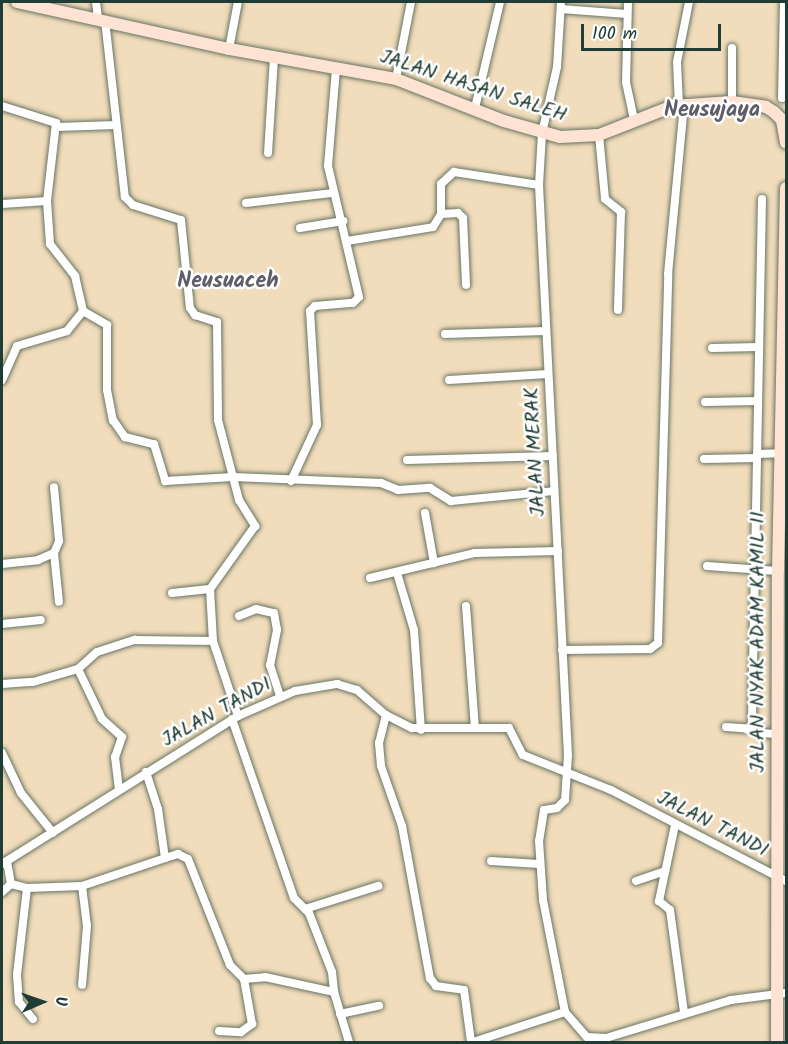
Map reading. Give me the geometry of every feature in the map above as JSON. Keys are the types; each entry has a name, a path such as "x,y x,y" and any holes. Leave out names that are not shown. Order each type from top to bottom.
{"street":[{"name":"JALAN HASAN SALEH","path":"17,2 229,48 396,79 542,133 573,139 599,135 634,120 682,105 732,102 774,112"},
{"path":"96,2 101,20 125,197 133,205 181,220 190,308 195,315 217,322 216,403 233,477 254,529 210,589 213,641 235,718 294,898 305,909 332,972 333,992 349,1042"},
{"path":"229,48 238,2"},
{"path":"396,79 411,2"},
{"path":"475,108 500,2"},
{"path":"627,2 626,82 634,120"},
{"path":"562,650 650,649 658,644 668,284 682,105 677,62 688,2"},
{"path":"784,2 784,96 774,112 782,120 786,142"},
{"path":"561,5 627,14"},
{"name":"JALAN MERAK","path":"539,864 540,818 544,810 563,804 567,770 540,185 542,133 557,67 561,5"},
{"path":"732,48 732,102"},
{"path":"268,153 274,57"},
{"path":"291,481 317,425 310,311 315,306 353,303 359,297 343,221 333,193 328,147 336,68"},
{"path":"2,106 52,121 57,127 47,201 51,244 75,276 83,310 107,325 108,404 113,420 125,437 154,444 165,481 233,477 381,483 398,490 422,487 451,501 554,491"},
{"path":"57,127 116,125"},
{"path":"599,135 605,199 621,212 618,310"},
{"path":"348,241 428,229 437,224 441,214 441,183 453,172 540,185"},
{"path":"786,188 786,242"},
{"path":"246,203 333,193"},
{"path":"755,729 753,570 762,199"},
{"path":"2,204 47,201"},
{"path":"441,214 458,213 463,218 466,285"},
{"path":"300,228 343,221"},
{"name":"JALAN NYAK ADAM KAMIL II","path":"777,1042 782,993 782,879 777,734 782,685 778,571 786,242"},
{"path":"2,380 17,346 67,331 83,310"},
{"path":"445,334 546,331"},
{"path":"712,348 759,347"},
{"path":"449,380 548,374"},
{"path":"705,402 758,401"},
{"path":"704,459 780,453"},
{"path":"407,460 553,456"},
{"path":"54,487 59,541 54,553 58,602"},
{"path":"424,513 434,563"},
{"path":"370,578 491,551 558,551"},
{"path":"2,564 38,560 54,553"},
{"path":"707,566 778,571"},
{"path":"397,573 414,630 421,730"},
{"path":"172,593 210,589"},
{"path":"466,606 475,728"},
{"path":"239,615 256,609 274,613 277,630 270,665 280,696"},
{"path":"2,624 41,620"},
{"path":"2,684 33,682 78,669 97,652 135,640 213,641"},
{"path":"78,669 102,720 122,737 114,764 119,790"},
{"name":"JALAN TANDI","path":"4,863 235,718 280,696 315,686 346,685 386,716 421,730 509,728 523,755 567,770 782,879"},
{"path":"386,716 379,743 381,766 402,826 430,978 436,986 464,990 472,1042 566,1012"},
{"path":"726,728 755,729 777,734"},
{"path":"2,753 21,793 53,833"},
{"path":"146,772 158,809 165,858"},
{"path":"675,825 659,901 670,910 684,1012"},
{"path":"11,884 27,888 82,886 178,854 188,859 230,965 244,979 252,1024 241,1032 219,1031"},
{"path":"491,861 539,864 566,1012 587,1037 595,1039 684,1012 782,993"},
{"path":"4,863 11,884"},
{"path":"636,881 665,871"},
{"path":"2,892 11,884"},
{"path":"82,886 87,926 82,985"},
{"path":"305,909 378,886"},
{"path":"27,888 17,975 19,1002 33,1019"},
{"path":"244,979 265,977 333,992"},
{"path":"340,1014 379,1006"}],"district":[{"name":"Neusujaya","path":"712,111"},
{"name":"Neusuaceh","path":"228,282"}]}
